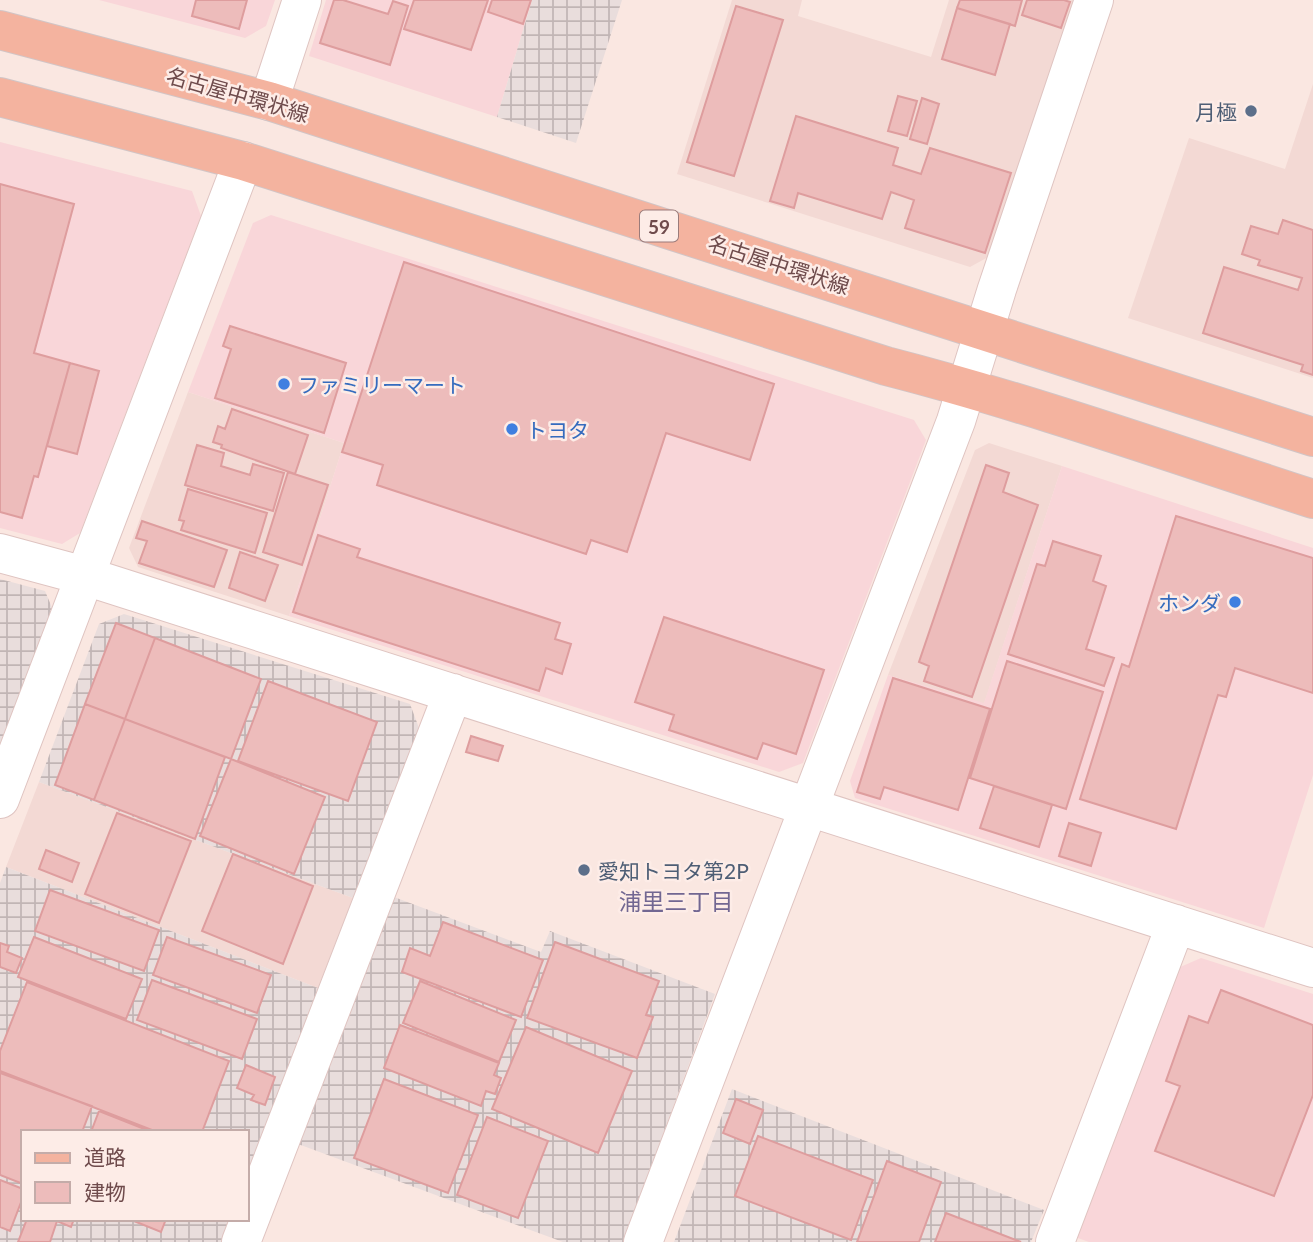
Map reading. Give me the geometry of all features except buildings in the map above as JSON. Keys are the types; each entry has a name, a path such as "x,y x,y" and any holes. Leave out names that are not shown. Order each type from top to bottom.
{"main road":[{"name":"名古屋中環状線","path":"0,30 269,101 1313,437"},
{"path":"0,97 243,161 886,366 967,387 1313,499"}],"street":[{"path":"269,101 302,0"},
{"path":"643,1242 956,421 1094,0"},
{"path":"0,799 243,161"},
{"path":"0,553 85,576 1313,968"},
{"path":"241,1242 453,693"},
{"path":"1055,1242 1176,925"}],"shaded area":[{"path":"99,0 275,0 266,26 245,38"},
{"path":"326,0 532,0 497,117 309,56"},
{"path":"532,0 622,0 576,143 497,117"},
{"path":"732,0 802,0 798,16 931,57 949,0 1075,0 990,256 970,267 677,174"},
{"path":"1313,84 1313,378 1128,318 1189,138 1285,169"},
{"path":"0,142 192,191 201,216 80,533 62,544 0,528"},
{"path":"271,215 914,420 926,440 803,763 779,772 289,616 344,443 188,392 253,223"},
{"path":"188,392 344,443 289,616 138,567 129,548"},
{"path":"989,443 1062,466 984,704 888,675 975,450"},
{"path":"1062,466 1313,548 1313,775 1264,928 855,798 850,781 888,675 984,703"},
{"path":"0,579 45,591 53,610 0,749"},
{"path":"124,614 410,704 419,728 353,898 39,782 99,624"},
{"path":"39,782 353,898 318,988 6,867"},
{"path":"6,867 318,988 248,1174 248,1130 21,1130 21,1221 230,1221 223,1242 0,1242 0,883"},
{"path":"394,897 541,952 550,931 715,994 623,1242 563,1242 298,1144"},
{"path":"1201,958 1313,994 1313,1242 1089,1242 1075,1237 1178,968"},
{"path":"732,1089 1044,1210 1031,1242 674,1242"}],"place":[{"name":"月極","path":"1251,111"},
{"name":"ファミリーマート","path":"284,384"},
{"name":"トヨタ","path":"512,429"},
{"name":"ホンダ","path":"1235,602"},
{"name":"愛知トヨタ第2P","path":"584,870"}],"district":[{"name":"浦里三丁目","path":"676,901"}]}
